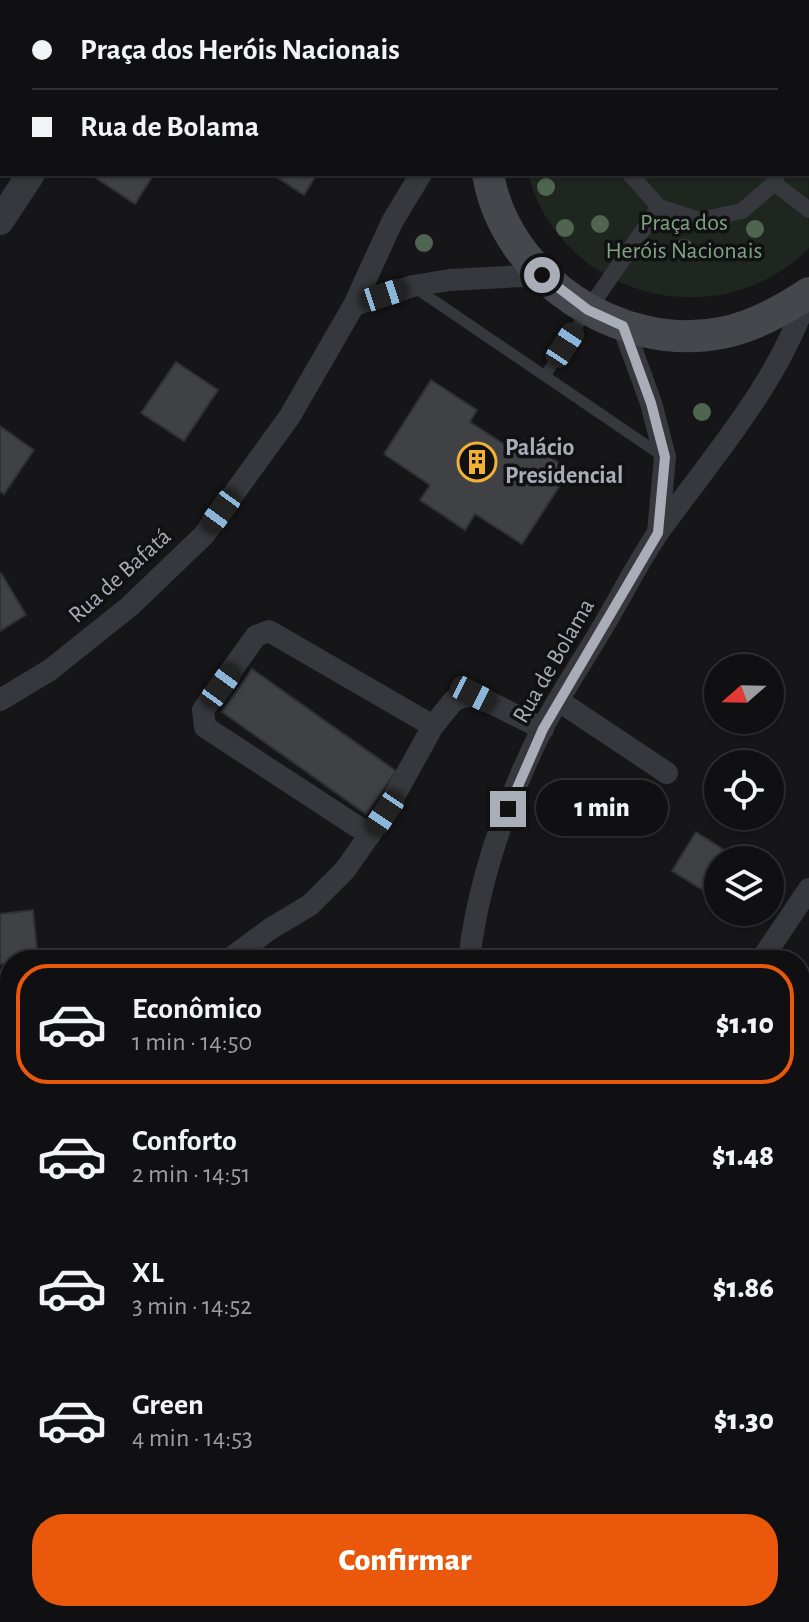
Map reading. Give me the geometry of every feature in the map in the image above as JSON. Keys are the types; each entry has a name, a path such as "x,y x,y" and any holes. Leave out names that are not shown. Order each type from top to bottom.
{"main road":[{"path":"489,176 501,216 519,247 542,275 588,310 623,326 671,336 720,333 766,319 808,294"}],"street":[{"path":"0,221 30,176"},
{"name":"Rua de Bafatá","path":"0,700 50,670 130,606 204,535 290,416 354,305 392,222 420,176"},
{"path":"632,176 659,207 700,220 742,211 776,178 809,210"},
{"path":"588,310 659,207"},
{"path":"354,305 413,286 450,280 542,275"},
{"name":"Rua de Bolama","path":"470,950 474,918 503,823 543,729 658,533 717,457 758,395 797,328 808,294"},
{"name":"Rua de Bolama","path":"623,326 651,403 665,457 658,533"},
{"path":"370,835 205,727 203,710 256,636 269,631 433,726"},
{"path":"242,950 310,905 345,870 370,835 433,726 454,700 473,694 543,729"},
{"path":"559,701 667,773"},
{"path":"768,950 809,889"}],"lane":[{"path":"413,286 665,457"},
{"path":"545,376 588,310"}],"green space":[{"name":"Praça dos Heróis Nacionais","path":"529,176 809,176 809,248 772,276 732,292 689,297 647,292 608,276 573,251 546,217"}],"building":[{"path":"93,176 153,176 135,204"},
{"path":"275,176 316,176 304,195"},
{"path":"176,362 218,390 184,441 141,413"},
{"name":"Palácio Presidencial","path":"431,380 477,410 470,422 516,452 524,440 570,470 522,544 475,514 465,530 420,500 430,485 384,454"},
{"path":"0,426 34,450 4,494 0,491"},
{"path":"0,574 26,615 0,631"},
{"path":"252,669 396,771 366,814 222,712"},
{"path":"696,832 718,846 704,846 704,891 672,871"},
{"path":"33,910 37,950 0,950 0,914"}],"place":[{"name":"Palácio Presidencial","path":"477,462"}],"route":[{"path":"508,809 543,729 658,533 665,457 651,403 623,326 588,310 542,275"}]}
